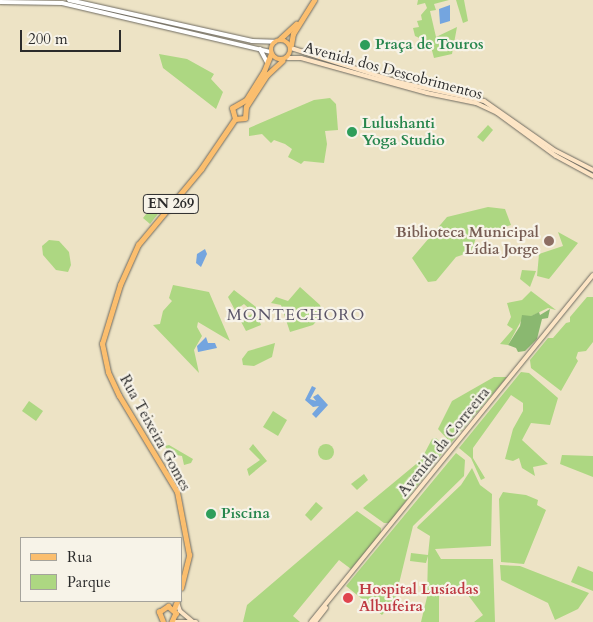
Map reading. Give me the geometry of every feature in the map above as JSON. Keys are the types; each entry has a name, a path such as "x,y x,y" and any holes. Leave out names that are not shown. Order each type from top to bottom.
{"main road":[{"name":"EN 269","path":"314,0 293,34 288,58 267,75 246,107 245,118 235,119 232,110 246,100 268,64 271,53 278,41 294,28 314,0"},
{"path":"278,41 291,47"},
{"name":"Avenida dos Descobrimentos","path":"291,47 398,82 484,101 554,150 593,170"},
{"path":"271,53 282,61"},
{"name":"Avenida dos Descobrimentos","path":"288,58 301,58 420,91 476,103 497,113 551,153 593,176"},
{"path":"239,104 246,107"},
{"name":"Rua Teixeira Gomes","path":"182,584 189,555 177,492 116,391 108,372 102,344 120,285 138,245 202,169 235,119"},
{"name":"Avenida da Correeira","path":"313,622 593,277"},
{"path":"162,621 159,612 171,602"},
{"path":"177,602 172,622 194,621"},
{"path":"177,602 180,611 194,621"},
{"path":"165,606 194,621"}],"street":[{"path":"69,0 252,41 278,41"},
{"path":"0,2 62,3 256,47 271,53"},
{"path":"256,47 264,53 268,64"}],"green space":[{"path":"418,0 449,0 434,4 436,10 430,11 436,37 457,27 452,54 434,58 430,43 415,36 413,28 419,27 417,21 422,20 421,15 427,8 425,3 417,5"},
{"path":"456,0 464,0 468,21 463,23"},
{"path":"159,54 187,59 214,74 211,79 223,92 216,109 163,68"},
{"path":"330,98 336,104 338,130 325,131 327,144 324,163 304,161 301,164 288,157 292,149 285,144 274,140 271,143 262,134 249,136 249,128 314,100"},
{"path":"488,125 493,130 483,142 477,137"},
{"path":"154,204 161,210 150,224 143,218"},
{"path":"488,207 505,209 511,225 476,238 471,252 456,257 436,281 428,282 412,258 447,217"},
{"path":"558,232 578,243 549,279 537,276 539,254 563,246"},
{"path":"49,240 59,241 69,252 71,265 68,272 56,270 43,255 42,246"},
{"path":"522,270 536,271 530,287 520,279"},
{"path":"173,285 209,292 230,341 198,322 197,327 202,336 194,350 199,373 153,325 160,324 163,311 172,301 169,298"},
{"path":"300,287 320,305 323,314 313,325 290,332 281,305 271,303 276,297 288,301"},
{"path":"234,290 260,310 256,312 261,325 246,331 228,297","holes":["244,304 254,313 244,318 237,309"]},
{"path":"531,291 556,310 548,308 521,321 508,345 500,344 513,329 507,325 511,317 507,303 522,300"},
{"path":"587,297 593,297 593,342 586,351 578,352 576,358 578,361 561,391 531,368 530,360 548,338 553,338 566,323 570,322 570,317"},
{"path":"550,309 548,318 542,319 537,339 525,351 518,352 516,348 508,345 520,326 522,315 531,316 539,312 540,315"},
{"path":"275,343 272,357 254,366 243,365 242,359 248,351"},
{"path":"521,372 529,373 558,398 550,425 531,423 522,440 548,464 533,467 535,476 522,468 519,458 513,461 505,459 513,429 523,411 523,403 511,395 473,448 473,458 485,478 481,480 471,458 459,448"},
{"path":"494,377 507,377 451,443 438,429 452,401"},
{"path":"29,401 43,411 36,421 22,411"},
{"path":"273,411 287,420 278,436 263,427"},
{"path":"436,438 447,447 389,523 384,523 363,508 421,460 432,439"},
{"path":"253,444 267,461 249,476 247,469 260,460 249,449"},
{"path":"326,444 334,452 326,460 318,452"},
{"path":"169,445 193,459 191,463 184,465 182,456 170,454 165,446"},
{"path":"456,453 465,460 464,476 413,526 395,600 382,615 346,586"},
{"path":"562,455 593,456 593,477 560,464"},
{"path":"472,468 480,485 492,494 491,546 435,549 441,559 493,559 495,622 474,622 483,615 462,587 439,589 439,622 421,622 427,597 428,556 426,563 410,561 411,553 428,555 430,536 417,528 461,485"},
{"path":"364,474 368,480 357,490 351,484"},
{"path":"503,492 526,495 538,500 537,505 546,510 524,564 501,562 499,499"},
{"path":"316,502 323,508 311,521 305,515"},
{"path":"357,511 381,528 381,533 351,569 339,560 293,616 300,622 243,622 247,605"},
{"path":"500,565 520,566 589,593 578,609 555,620 548,603 501,580"},
{"path":"578,566 593,572 593,591 571,582"}],"water":[{"path":"450,5 450,21 440,24 439,9"},
{"path":"205,249 207,254 201,267 196,263 197,254"},
{"path":"206,337 208,343 215,343 217,348 198,352 197,346"},
{"path":"312,386 316,388 310,399 316,401 313,397 318,394 328,405 316,418 312,414 319,406 313,407 305,400"}],"place":[{"name":"Praça de Touros","path":"365,45"},
{"name":"Lulushanti Yoga Studio","path":"352,132"},
{"name":"Biblioteca Municipal Lídia Jorge","path":"549,241"},
{"name":"Piscina","path":"211,514"},
{"name":"Hospital Lusíadas Albufeira","path":"348,598"}],"district":[{"name":"MONTECHORO","path":"296,315"}]}
